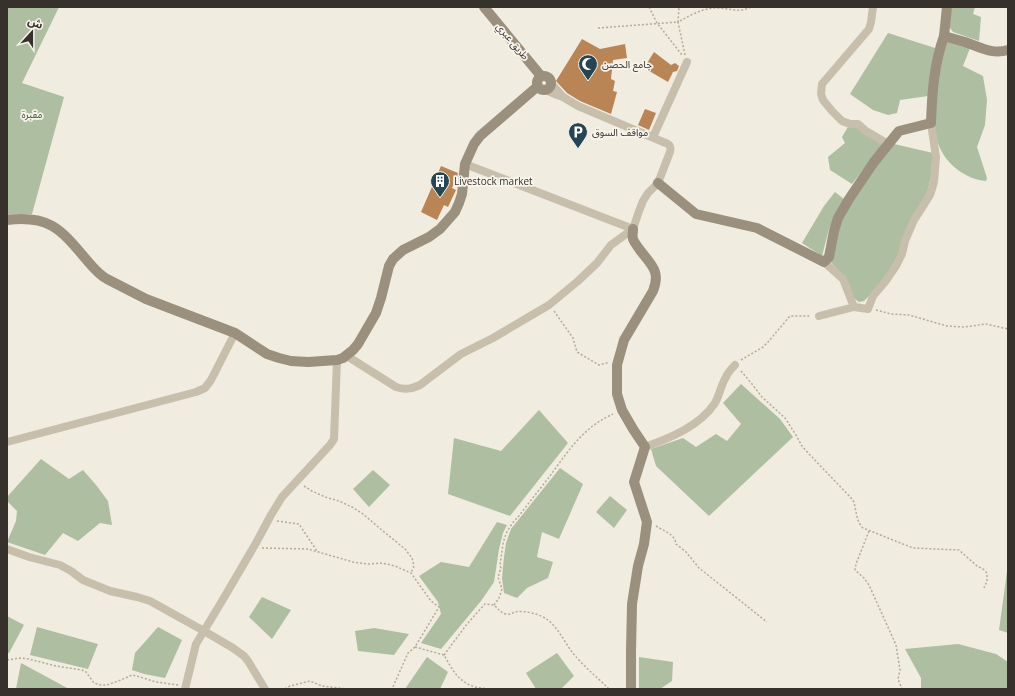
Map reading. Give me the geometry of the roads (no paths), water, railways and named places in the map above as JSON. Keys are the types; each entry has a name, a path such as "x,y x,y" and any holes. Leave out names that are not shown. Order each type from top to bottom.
{"street":[{"name":"طريق عبري","path":"484,7 541,76 547,76 550,78 545,86"},
{"path":"873,7 869,29 822,84 821,94 823,100 842,121 850,124 858,124 866,131 888,144"},
{"path":"819,316 854,307 868,309 873,296 896,266 902,254 905,241 914,220 928,199 934,182 936,157 931,123 933,82 944,36 947,7"},
{"path":"944,36 990,51 997,52 1008,50"},
{"path":"653,138 686,62"},
{"path":"7,220 35,219 51,225 64,234 101,276 146,299 235,333 267,354 291,361 308,362 337,360 347,356 358,344 376,313 382,298 389,266 393,259 403,250 429,237 440,229 454,212 462,194 465,164 471,150 480,136 545,86 586,110 668,144 671,148 658,183 648,193 643,201 633,229 633,238 637,246 656,272 656,284 653,292 624,340 617,366 617,394 622,410 645,447"},
{"path":"824,262 829,257 838,218 874,162 899,131 931,123"},
{"path":"465,164 633,229"},
{"path":"658,183 696,214 757,228 824,262 844,279 854,307"},
{"path":"347,356 396,387 407,389 420,385 461,354 493,338 549,305 592,268 611,245 633,229"},
{"path":"7,442 196,392 204,388 211,380 235,333"},
{"path":"186,688 196,644 253,548 268,519 282,497 334,439 337,360"},
{"path":"645,447 660,442 703,416 718,397 726,375 735,365"},
{"path":"632,689 632,604 638,566 648,522 634,482 645,447"},
{"path":"7,549 29,557 60,565 72,571 83,580 110,591 150,601 204,631 244,656 265,689"}],"place":[{"name":"جامع الحصن","path":"588,81"},
{"name":"مواقف السوق","path":"578,149"},
{"name":"Livestock market","path":"440,198"}],"park label":[{"name":"مقبرة","path":"32,114"}]}
